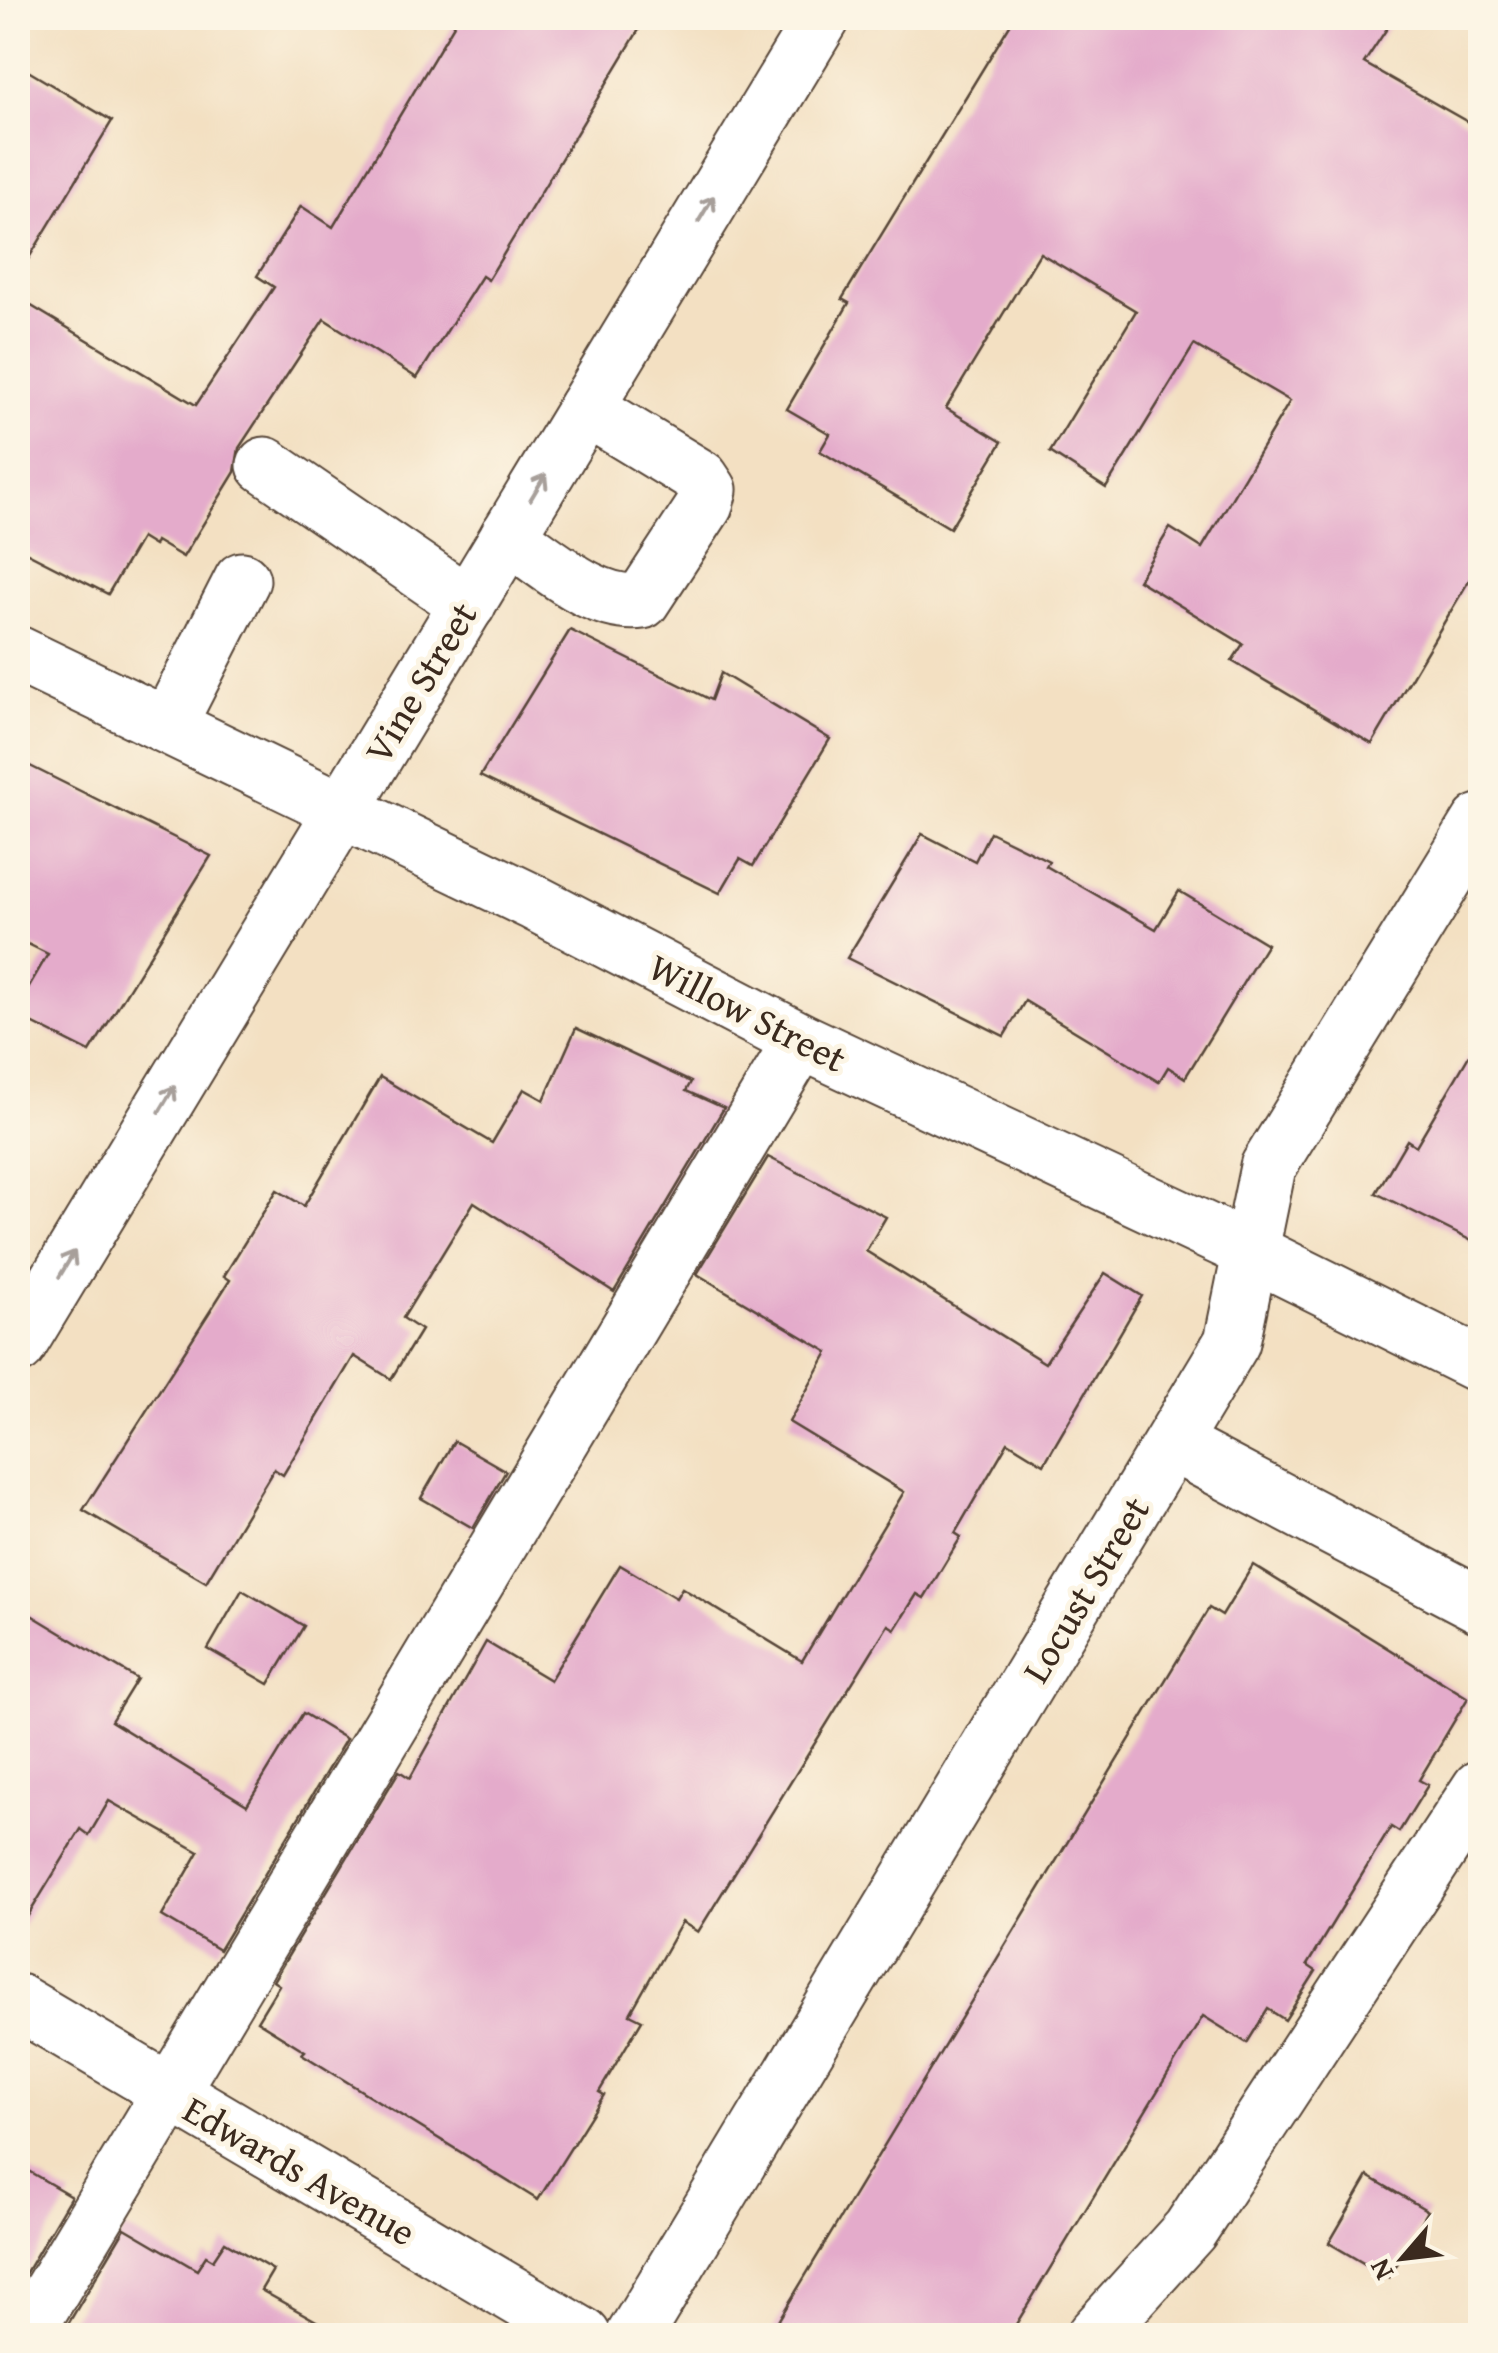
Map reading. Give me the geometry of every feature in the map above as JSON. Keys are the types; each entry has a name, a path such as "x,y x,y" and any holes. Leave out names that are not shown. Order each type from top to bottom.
{"main road":[{"name":"Vine Street","path":"18,1346 822,18"},
{"path":"508,536 604,596 624,604 642,601 705,505 708,490 701,478 586,408"},
{"path":"265,465 468,604"},
{"path":"168,726 242,580"},
{"name":"Willow Street","path":"18,654 342,810 801,1041 1254,1253 1480,1365"},
{"name":"Locust Street","path":"634,2336 1232,1342 1254,1253 1268,1166 1480,822"},
{"path":"24,2336 801,1041"},
{"path":"1173,1444 1480,1604"},
{"path":"1094,2336 1190,2230 1480,1788"},
{"name":"Edwards Avenue","path":"18,2002 584,2336"}],"building":[{"path":"458,18 646,18 488,280 482,276 417,378 324,319 239,448 235,472 183,557 156,541 154,546 141,538 108,594 18,548 18,298 196,405 274,287 257,276 301,206 333,227"},
{"path":"1014,18 1394,18 1364,63 1480,129 1480,562 1372,744 1232,661 1243,644 1138,580 1170,528 1202,548 1290,401 1194,345 1106,488 1050,452 1136,311 1040,253 946,408 1002,442 950,528 820,451 830,434 787,409 849,303 842,299"},
{"path":"18,65 112,121 18,276"},
{"path":"570,630 711,700 721,673 830,739 753,866 740,859 720,893 480,776"},
{"path":"18,760 211,856 90,1052 18,1016 18,1005 48,954 18,939"},
{"path":"990,832 1049,861 1046,866 1156,929 1179,891 1267,944 1185,1078 1168,1067 1159,1082 1025,1001 1004,1036 847,958 922,834 975,861"},
{"path":"576,1028 691,1082 686,1091 724,1108 614,1292 474,1202 403,1318 421,1330 391,1379 354,1356 283,1475 274,1469 206,1582 83,1510 230,1280 224,1276 277,1190 304,1206 380,1077 492,1143 524,1089 544,1100"},
{"path":"1480,1037 1480,1245 1376,1193 1407,1140 1416,1146"},
{"path":"768,1157 886,1217 866,1251 1045,1363 1105,1273 1142,1296 1044,1464 1008,1442 955,1533 961,1537 924,1598 917,1594 895,1629 888,1625 698,1932 682,1922 630,2014 642,2020 599,2092 604,2095 538,2200 302,2054 305,2051 257,2021 279,1985 273,1981 399,1771 410,1778 486,1642 550,1680 620,1565 676,1598 682,1588 802,1661 904,1492 789,1422 828,1352 697,1274"},
{"path":"454,1441 506,1471 473,1528 421,1498"},
{"path":"1253,1565 1468,1698 1419,1780 1428,1785 1399,1832 1391,1827 1307,1965 1316,1971 1285,2020 1268,2009 1247,2043 1203,2016 1009,2336 769,2336 1209,1608 1222,1616"},
{"path":"242,1590 304,1626 269,1684 208,1649"},
{"path":"18,1607 137,1679 111,1721 247,1805 303,1713 346,1739 219,1950 162,1916 199,1852 109,1801 89,1835 81,1829 18,1932"},
{"path":"18,2165 71,2196 18,2286"},
{"path":"1368,2176 1428,2211 1389,2278 1329,2243"},
{"path":"125,2228 197,2270 206,2256 213,2260 225,2242 273,2270 261,2290 343,2336 61,2336"}]}
